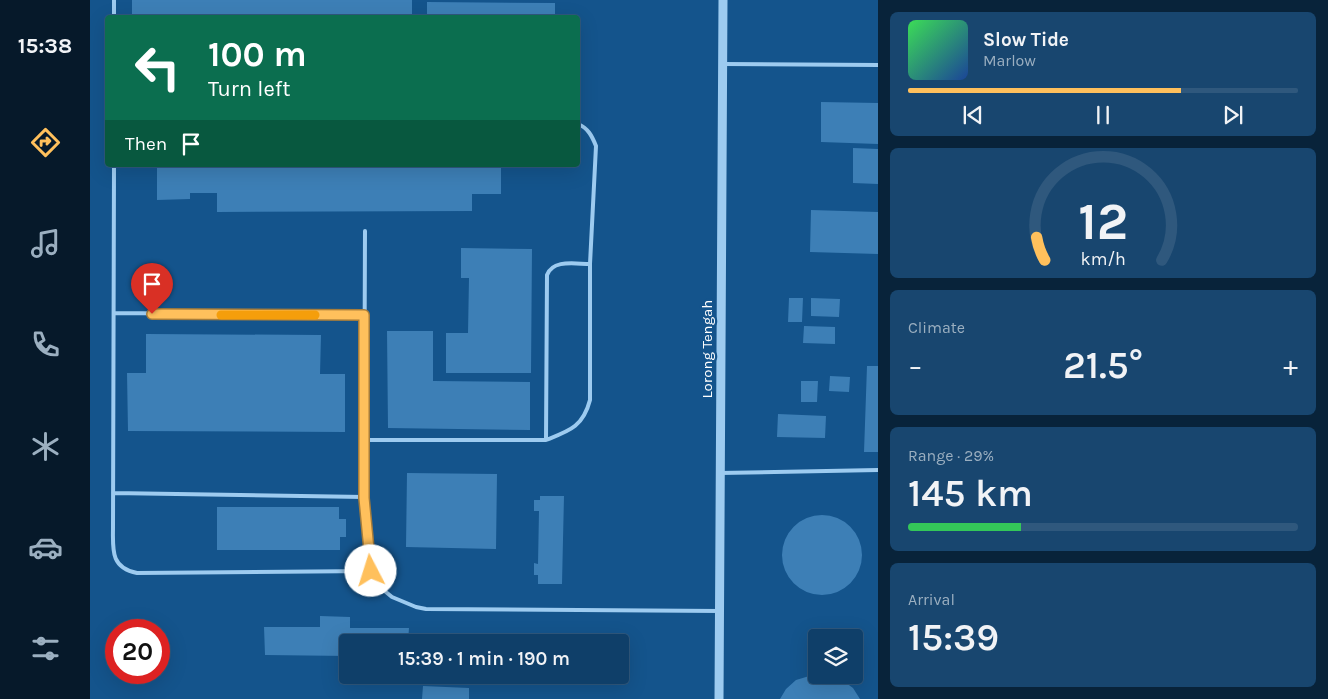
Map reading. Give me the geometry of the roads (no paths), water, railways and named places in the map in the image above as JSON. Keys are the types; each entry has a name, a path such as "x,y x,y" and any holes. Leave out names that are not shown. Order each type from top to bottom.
{"street":[{"name":"Lorong Tengah","path":"719,699 723,0"}],"lane":[{"path":"114,0 114,15"},
{"path":"723,64 878,65"},
{"path":"364,440 546,440 573,429 584,416 590,400 590,264 596,146 588,130 580,125"},
{"path":"114,167 113,552 119,564 130,572 371,571"},
{"path":"365,231 364,498 371,571 381,588 392,597 426,609 720,611"},
{"path":"546,440 547,276 551,268 558,264 590,264"},
{"path":"114,313 364,315"},
{"path":"720,473 878,470"},
{"path":"113,493 364,498"}]}
